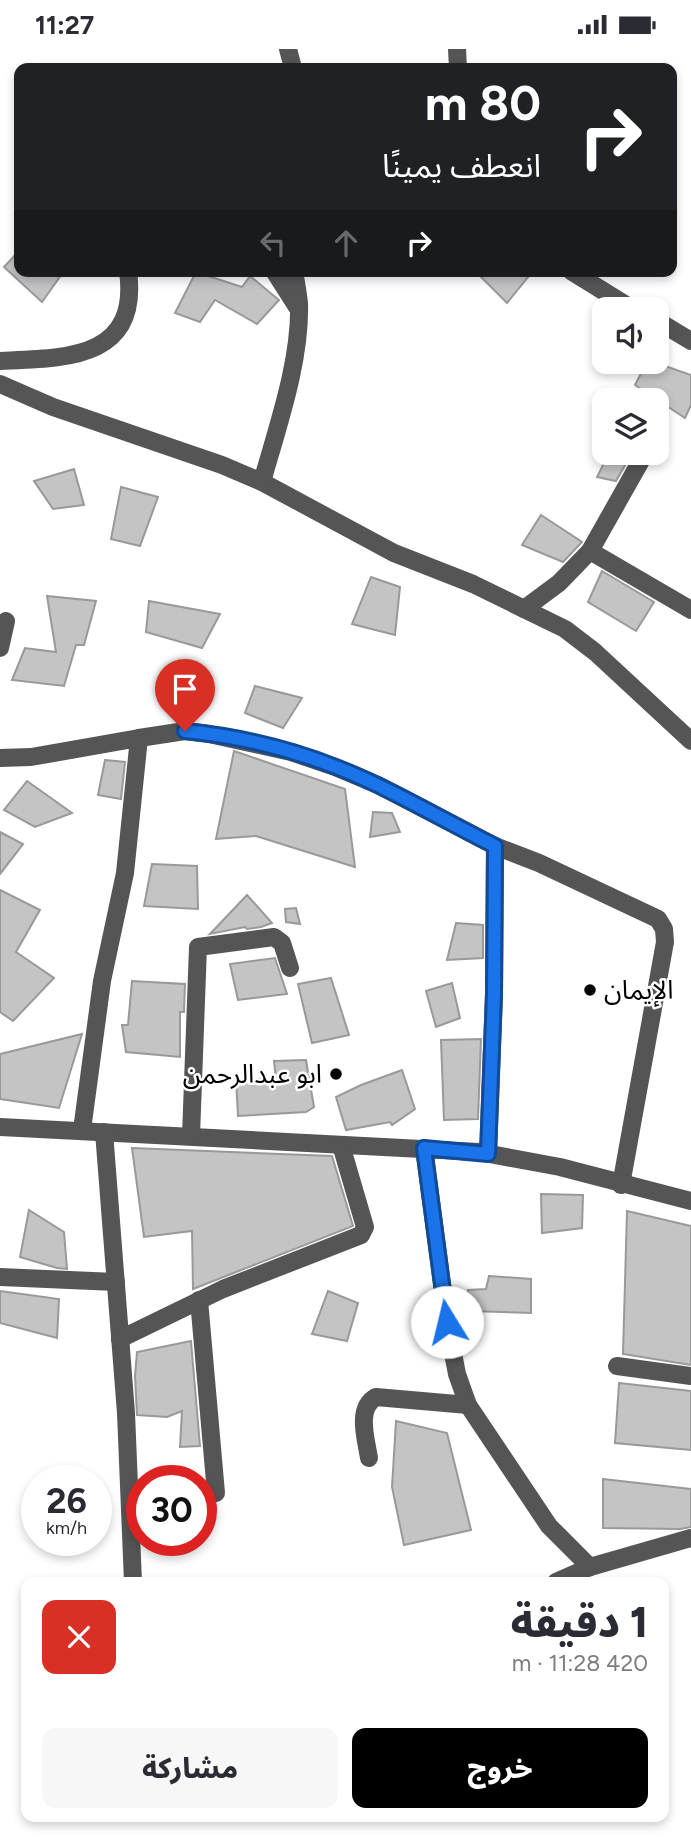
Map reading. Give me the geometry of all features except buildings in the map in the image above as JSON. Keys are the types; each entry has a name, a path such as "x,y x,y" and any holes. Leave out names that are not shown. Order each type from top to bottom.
{"street":[{"path":"0,361 74,355 91,350 116,333 125,321 129,303 128,277"},
{"path":"278,277 299,310"},
{"path":"262,482 292,365 299,310 295,277"},
{"path":"579,277 610,297"},
{"path":"669,328 691,341"},
{"path":"0,384 53,407 193,453 262,482 394,553 473,584 565,629 595,652 691,741"},
{"path":"524,609 559,583 590,551 638,465"},
{"path":"590,551 691,610"},
{"path":"0,648 6,621"},
{"path":"0,758 31,757 185,731 238,739 291,752 378,785 495,846 539,863 654,916 664,929 663,955 621,1185"},
{"path":"82,1130 102,981 125,873 139,738"},
{"path":"488,1154 494,994 495,846"},
{"path":"191,1136 198,947 274,937 282,943 290,968"},
{"path":"0,1127 424,1148 488,1154 560,1167 691,1201"},
{"path":"104,1132 130,1478 133,1577"},
{"path":"120,1339 199,1300 361,1235 365,1227 341,1145"},
{"path":"424,1148 447,1322 457,1374 468,1405 549,1526 590,1567"},
{"path":"0,1277 116,1282"},
{"path":"199,1300 214,1465"},
{"path":"617,1366 691,1376"},
{"path":"369,1458 364,1414 365,1407 372,1398 468,1405"},
{"path":"567,1577 590,1567 691,1538"}],"place":[{"name":"الإيمان","path":"590,990"},
{"name":"ابو عبدالرحمن","path":"336,1074"}],"route":[{"path":"185,731 238,739 291,752 335,767 378,785 495,846 494,994 488,1154 424,1148 447,1322"}]}
